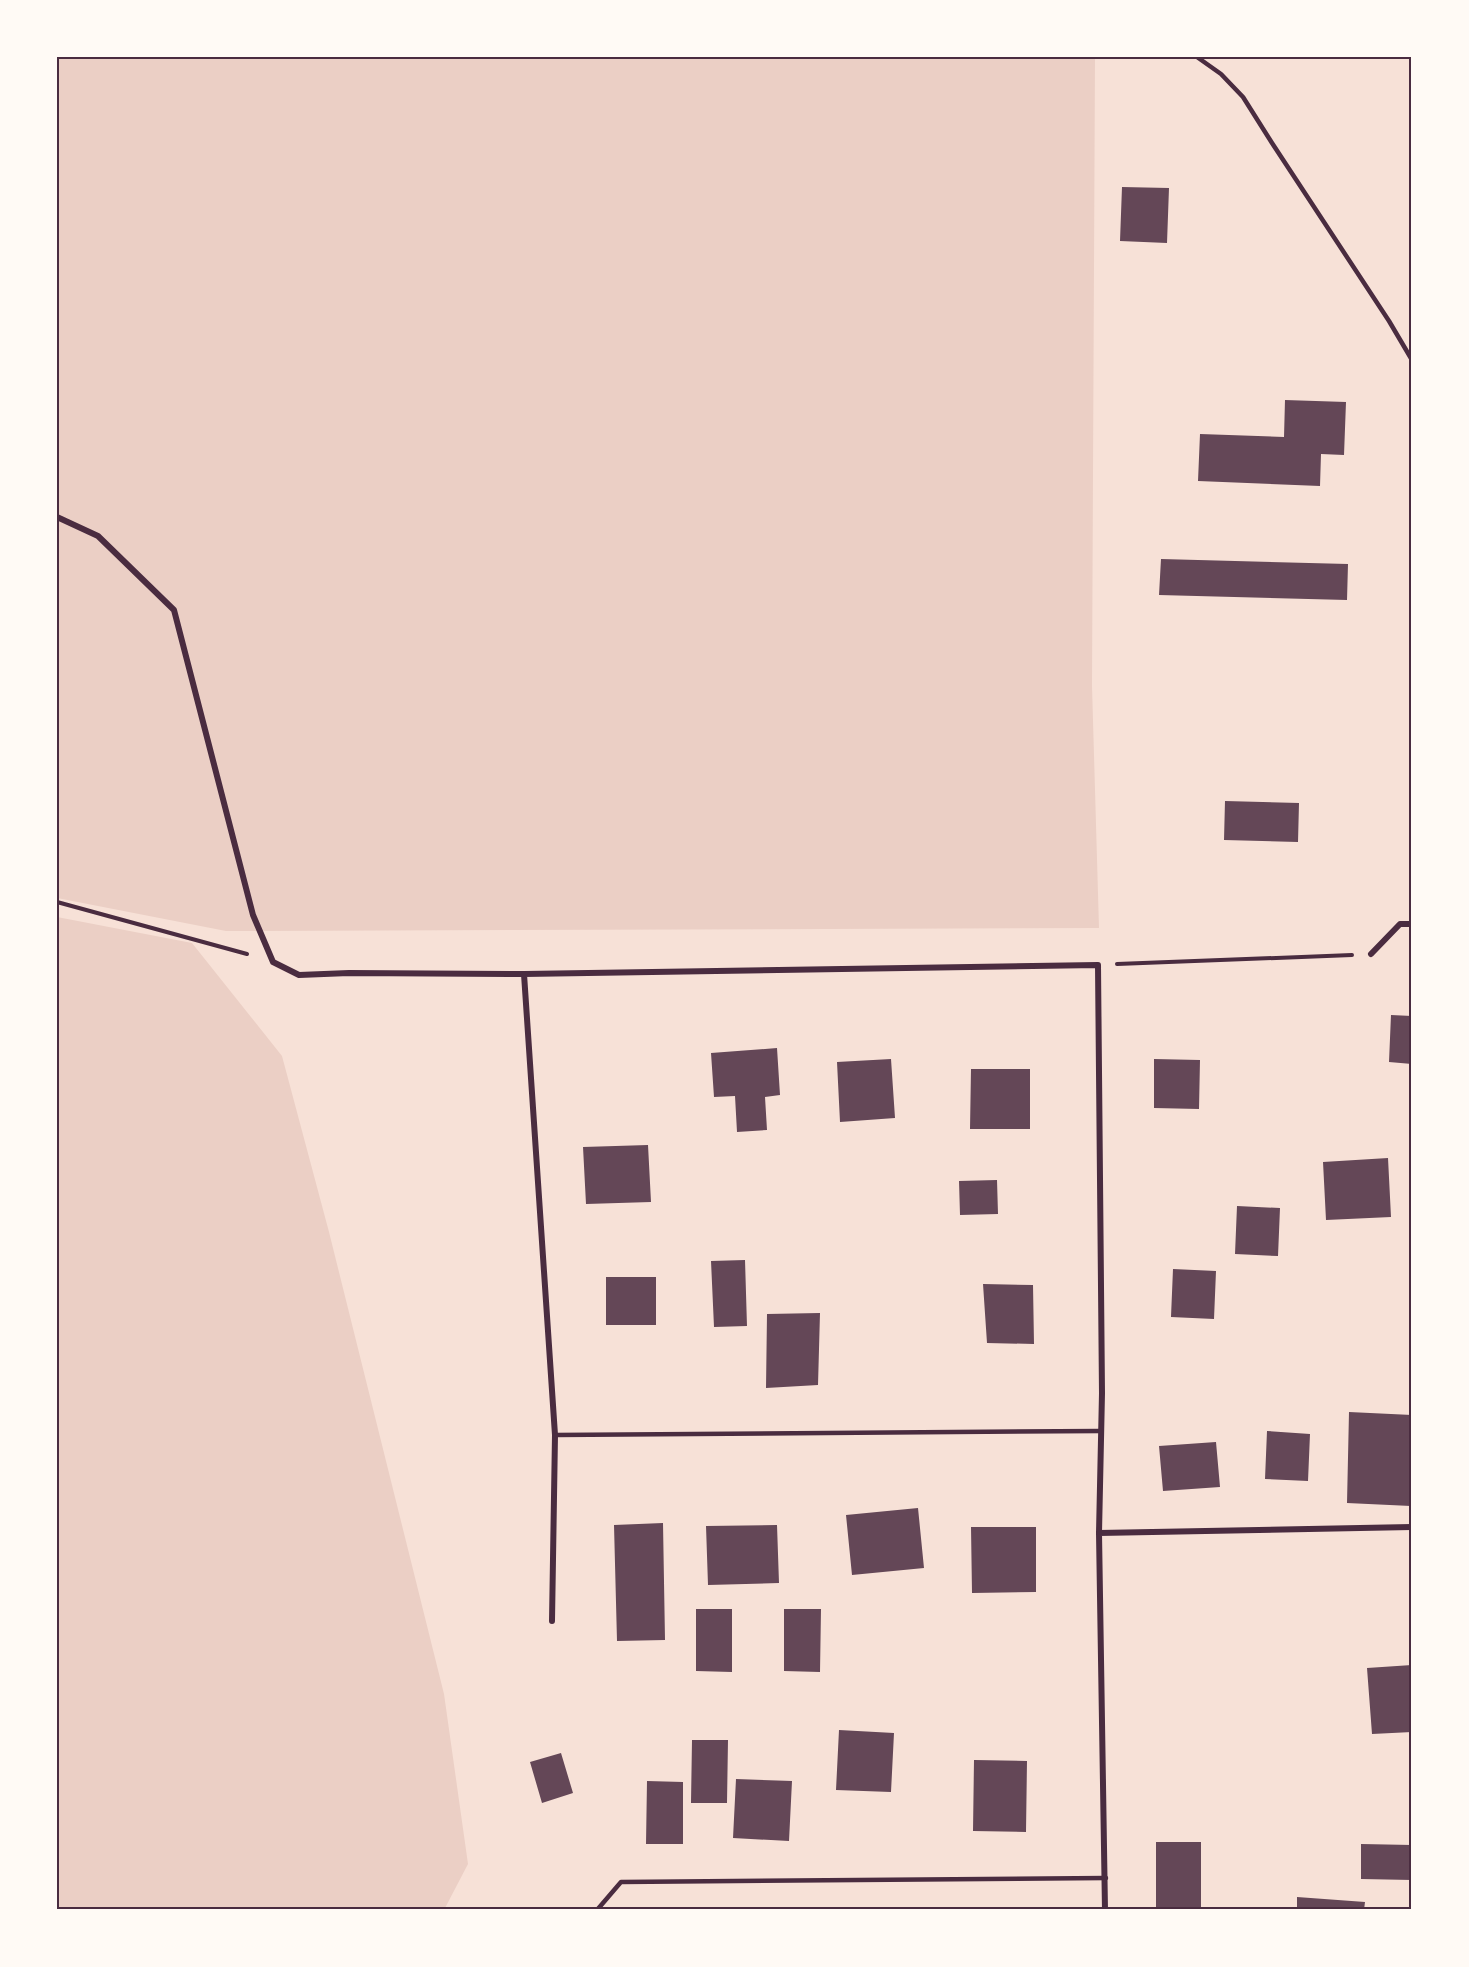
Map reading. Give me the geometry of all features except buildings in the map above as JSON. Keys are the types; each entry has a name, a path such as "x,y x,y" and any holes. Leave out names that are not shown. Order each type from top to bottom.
{"street":[{"path":"57,517 98,536 174,610 253,915 273,962 299,975 524,974 1098,965 1102,1393 1099,1533 1105,1910"},
{"path":"1371,954 1400,924 1412,924"},
{"path":"524,974 555,1435 552,1621"},
{"path":"1099,1533 1412,1527"}],"lane":[{"path":"1197,57 1221,74 1243,97 1412,360"},
{"path":"555,1435 1100,1431"},
{"path":"597,1910 621,1882 1106,1878"}],"path":[{"path":"57,902 273,962"},
{"path":"1098,965 1371,954"}],"shaded area":[{"path":"57,57 1095,57 1092,686 1099,928 226,931 57,898"},
{"path":"57,917 192,943 282,1056 329,1232 444,1694 468,1864 444,1910 57,1910"}]}
